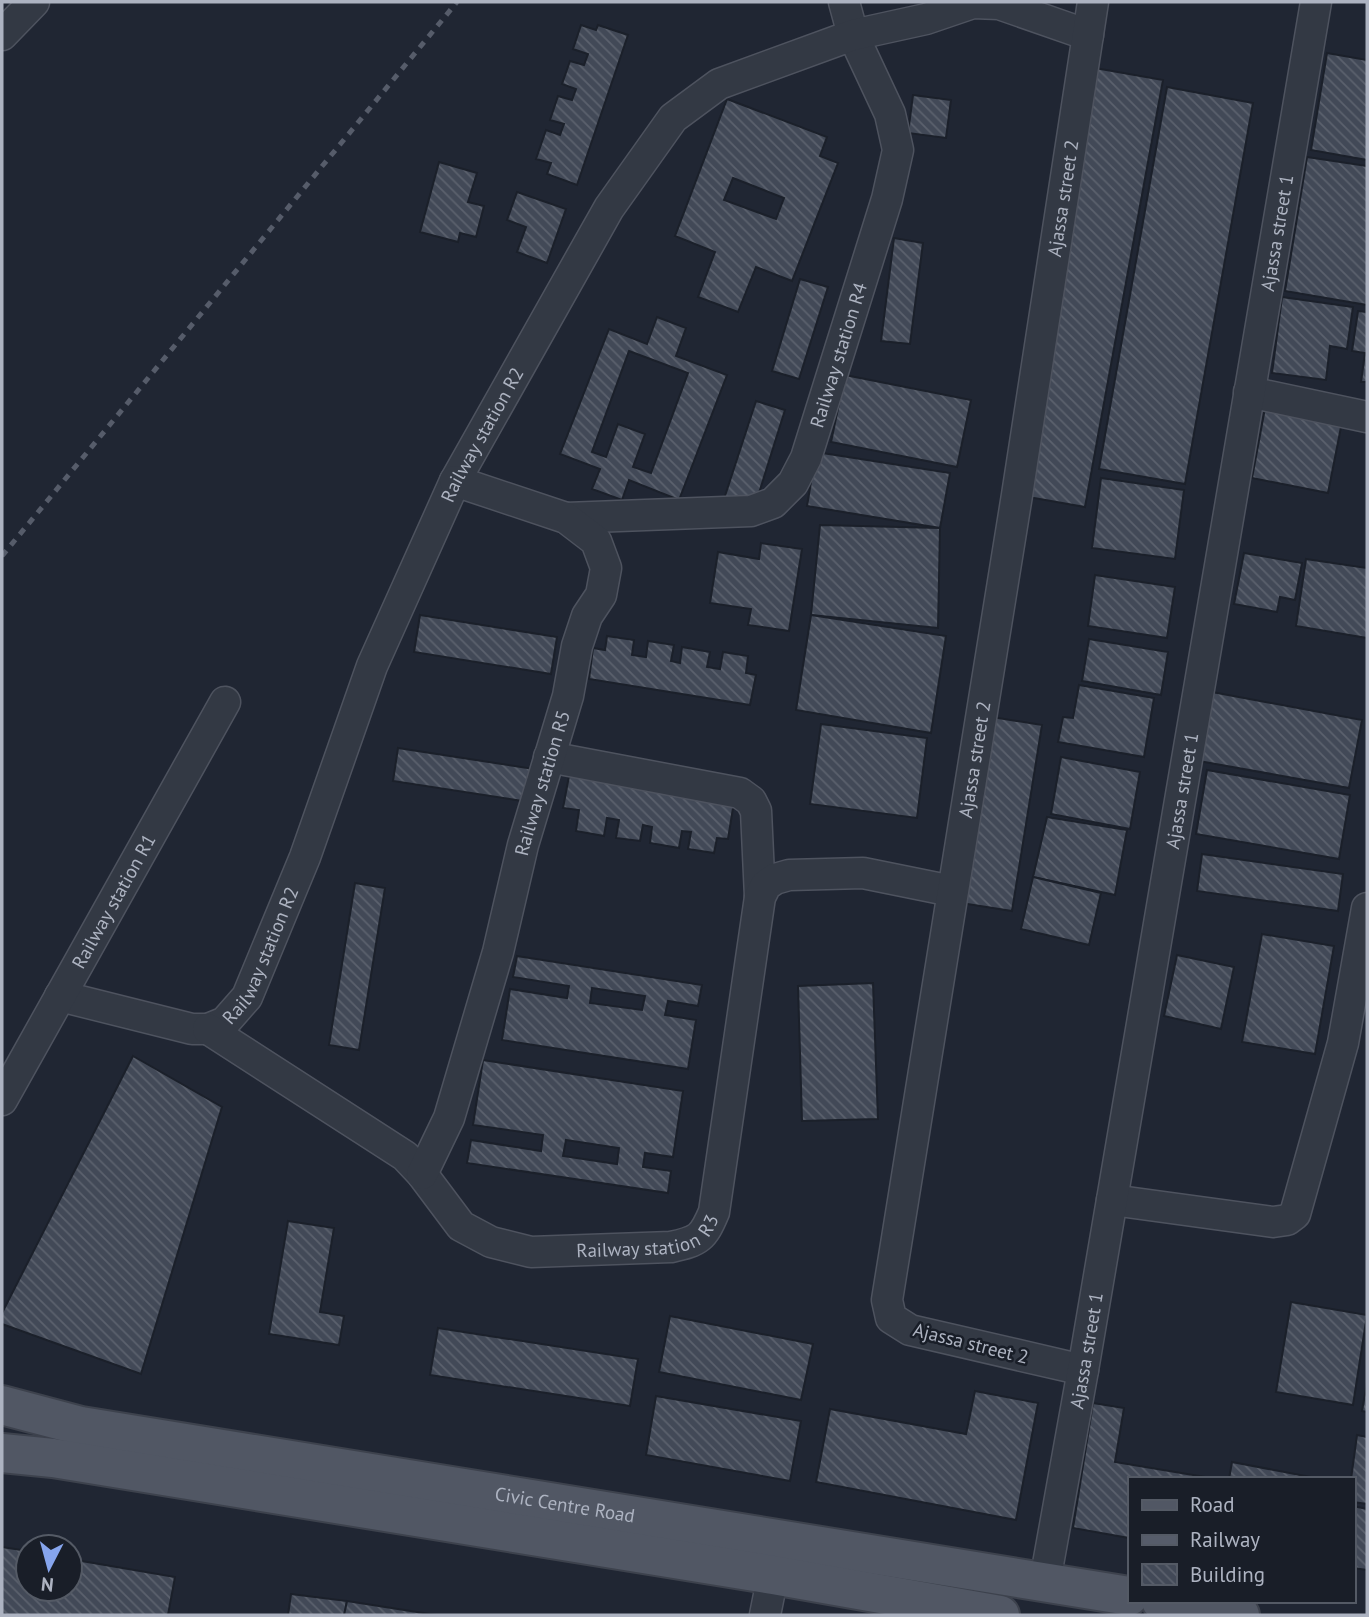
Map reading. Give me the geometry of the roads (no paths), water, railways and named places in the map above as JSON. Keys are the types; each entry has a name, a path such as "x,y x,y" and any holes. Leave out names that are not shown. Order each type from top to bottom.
{"main road":[{"name":"Civic Centre Road","path":"2,1405 81,1426 1128,1596"},
{"name":"Civic Centre Road","path":"2,1453 52,1458 773,1575 1000,1615"},
{"path":"1172,1603 1240,1615"}],"street":[{"path":"2,35 34,2"},
{"name":"Railway station R4","path":"566,518 751,511 774,503 793,483 806,458 842,346 887,199 898,150 890,114 853,35 844,2"},
{"name":"Ajassa street 2","path":"1083,1370 910,1330 891,1318 887,1300 1093,2"},
{"name":"Ajassa street 1","path":"1045,1581 1316,2"},
{"name":"Railway station R2","path":"60,996 192,1029 208,1029 225,1022 247,997 305,858 372,666 455,481 609,208 673,118 719,84 853,35 926,19 974,3 999,5 1088,35"},
{"path":"1249,392 1367,417"},
{"name":"Railway station R5","path":"422,1174 449,1118 498,952 523,845 568,696 577,646 587,616 601,594 606,568 596,541 566,518 455,481"},
{"name":"Railway station R1","path":"2,1100 225,702"},
{"name":"Railway station R3","path":"208,1029 405,1156 461,1226 491,1242 531,1252 671,1247 694,1242 705,1233 714,1212 760,897 756,811 751,801 740,793 549,757"},
{"path":"760,897 766,885 789,875 863,873 952,891"},
{"path":"1112,1200 1273,1222 1287,1220 1295,1214 1343,1043 1367,908"},
{"path":"765,1615 773,1575"}],"railway":[{"path":"2,556 457,2"}]}
